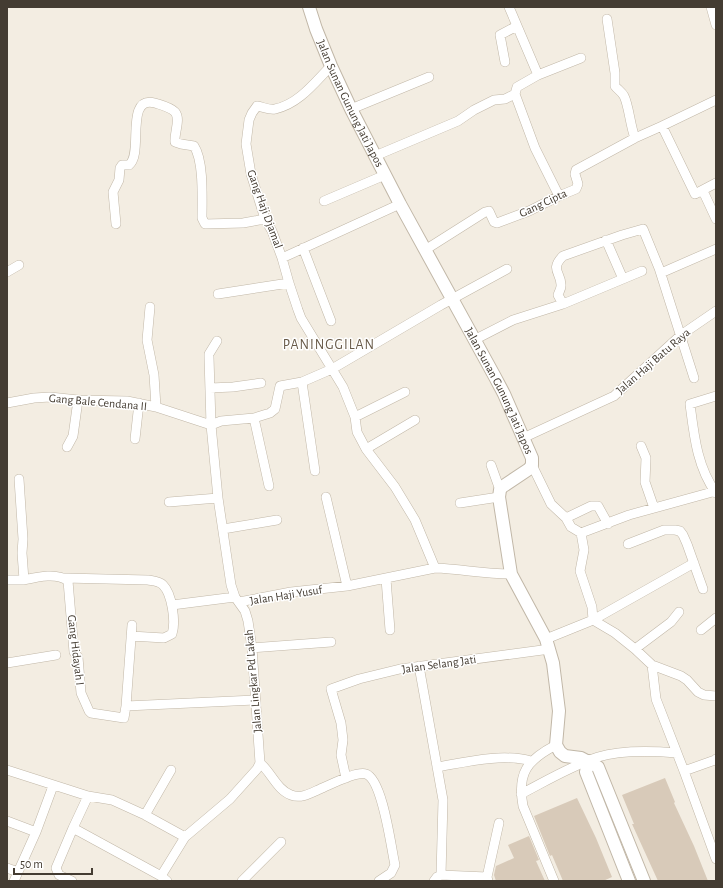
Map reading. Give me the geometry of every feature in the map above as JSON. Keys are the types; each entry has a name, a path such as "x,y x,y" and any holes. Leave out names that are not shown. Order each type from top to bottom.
{"street":[{"name":"Jalan Sunan Gunung Jati Japos","path":"309,7 331,66 351,109 400,204 504,394 532,458 532,465 526,472 506,483 499,493"},
{"path":"509,7 538,75"},
{"path":"711,7 716,25"},
{"path":"607,19 615,73 615,86 626,100 631,128 635,138"},
{"path":"505,62 500,35 517,26"},
{"path":"559,196 535,148 515,94 517,87 538,75 581,58"},
{"name":"Gang Haji Djamal","path":"331,66 303,95 288,104 274,109 257,106 249,120 246,144 247,157 266,219 282,258 301,318 343,387 355,417 357,432 366,449 395,487 415,520 435,568"},
{"path":"351,109 429,77"},
{"path":"375,156 458,121 474,110 494,100 505,99 515,94"},
{"name":"Gang Cipta","path":"425,250 485,212 489,212 496,223 529,211 576,189 578,184 575,174 576,170 635,138 716,100"},
{"path":"116,224 113,192 119,180 120,168 122,165 129,165 133,159 139,110 142,104 147,102 174,110 177,120 174,136 175,142 194,146 198,153 201,179 202,218 205,224 243,223 266,219"},
{"path":"662,126 695,194 716,183"},
{"path":"324,201 385,175"},
{"path":"703,191 716,219"},
{"path":"282,258 400,204"},
{"path":"563,304 558,295 562,285 557,267 558,261 563,256 606,240 643,229 661,273 694,378"},
{"path":"606,240 623,279"},
{"path":"303,248 331,321"},
{"path":"661,273 716,249"},
{"path":"7,272 19,265"},
{"path":"211,425 221,421 254,418 274,411 280,386 302,382 332,369 507,269"},
{"path":"474,340 513,320 563,304 642,271"},
{"path":"218,294 289,283"},
{"path":"150,307 147,340 154,375 156,407"},
{"name":"Jalan Haji Batu Raya","path":"523,438 614,396 681,335 716,311"},
{"name":"Jalan Haji Yusuf","path":"216,342 209,354 211,425 218,498 231,585 237,600 347,586 435,568 487,574 511,574"},
{"path":"302,382 315,471"},
{"path":"210,388 233,387 261,383"},
{"path":"355,417 405,392"},
{"path":"581,533 618,519 654,508 716,492 705,477 699,459 694,436 690,404 716,396"},
{"name":"Gang Bale Cendana II","path":"7,403 34,398 50,397 78,400 122,401 156,407 211,425"},
{"path":"67,447 73,436 78,400"},
{"path":"135,439 139,403"},
{"path":"254,418 269,486"},
{"path":"366,449 416,420"},
{"path":"641,446 646,458 645,482 654,508"},
{"path":"491,465 499,493 511,574 548,644 553,663 559,711 556,745 560,752 565,756 582,758 598,767 644,881"},
{"path":"532,465 551,504 566,518 571,527 581,533 584,550 580,571 592,607 593,620 615,633 635,648 652,665 681,676 698,692 704,695 716,696"},
{"path":"19,479 24,580"},
{"path":"460,502 499,493"},
{"path":"326,497 347,586"},
{"path":"169,502 218,498"},
{"path":"566,518 591,506 598,506 608,524"},
{"path":"223,529 277,520"},
{"path":"628,544 664,530 675,530 680,532 684,535 703,588"},
{"name":"Jalan Selang Jati","path":"346,778 341,755 343,740 341,723 331,689 359,679 419,666 548,644 694,563"},
{"path":"7,580 24,580 56,576 64,578 148,580 163,585 172,605 174,628 172,634 164,638 131,636"},
{"name":"Gang Hidayah I","path":"64,578 68,581 69,585 74,652 78,657 81,693 89,711 91,713 124,718 126,706"},
{"path":"386,579 390,630"},
{"path":"172,605 237,600"},
{"name":"Jalan Lingkar Pd Lakah","path":"237,600 245,611 248,620 252,648 258,766"},
{"path":"635,648 671,622 679,612"},
{"path":"701,630 716,618"},
{"path":"132,624 126,706 255,700"},
{"path":"252,648 331,642"},
{"path":"7,663 56,655"},
{"path":"652,665 656,699 715,854"},
{"path":"419,666 443,800 441,875"},
{"path":"554,881 523,806 521,780 525,769 532,761 543,752 556,745"},
{"path":"521,794 588,761 614,753 659,751 677,753"},
{"path":"437,768 482,760 522,758 532,761"},
{"path":"684,771 715,760 716,758"},
{"path":"588,761 586,772 629,881"},
{"path":"73,828 164,878 181,835 230,799 258,766 285,792 293,796 307,795 346,778 366,774 371,778 382,801 395,865 391,873 379,881"},
{"path":"7,770 88,796 112,800 145,815 181,835"},
{"path":"145,815 171,770"},
{"path":"14,881 36,832 53,786"},
{"path":"72,881 59,875 56,868 88,796"},
{"path":"603,813 615,809"},
{"path":"7,821 36,832"},
{"path":"434,881 441,875 488,879 499,823"},
{"path":"242,881 280,842"},
{"path":"7,868 18,872"}],"building":[{"path":"665,778 675,802 674,803 708,881 658,881 632,824 634,824 622,795"},
{"path":"577,798 612,877 603,881 563,881 552,855 550,856 534,816"},
{"path":"529,836 539,860 536,861 545,881 496,881 494,875 496,866 514,858 508,845"}],"district":[{"name":"PANINGGILAN","path":"329,345"}]}
